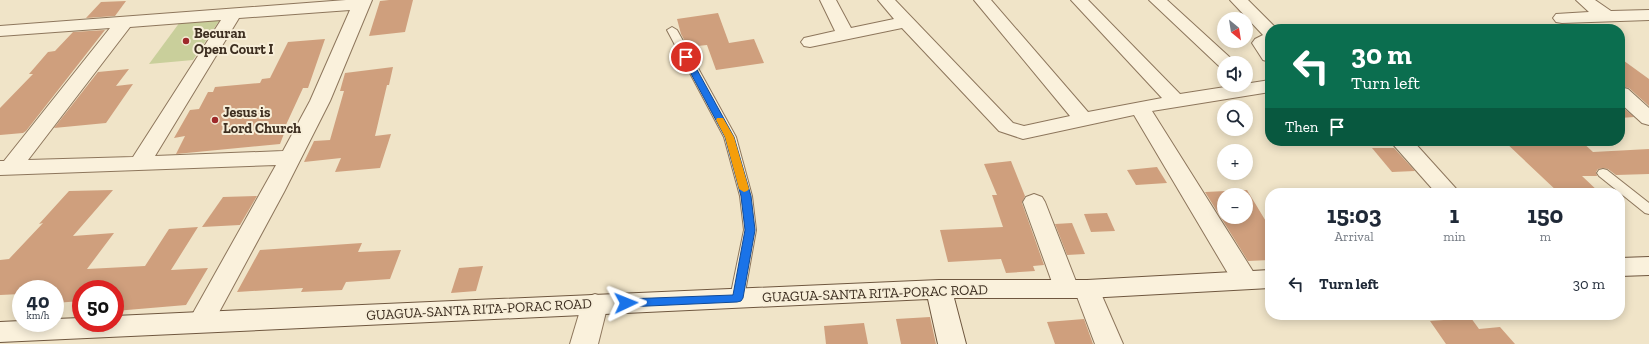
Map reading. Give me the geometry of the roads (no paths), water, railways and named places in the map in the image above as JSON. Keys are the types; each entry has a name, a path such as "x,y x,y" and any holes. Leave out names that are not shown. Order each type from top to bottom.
{"street":[{"path":"828,0 846,35"},
{"path":"886,0 905,22 1006,127 1023,133 1257,84"},
{"path":"982,0 1084,120"},
{"path":"1079,0 1175,100"},
{"path":"1157,0 1219,56"},
{"path":"1238,0 1265,27"},
{"path":"1584,0 1608,17"},
{"path":"0,31 363,2 320,101 291,158 201,322"},
{"path":"139,164 234,13"},
{"path":"1562,18 1649,16"},
{"path":"5,168 124,22"},
{"path":"810,42 905,22"},
{"path":"1265,41 1261,43 1265,49"},
{"path":"1625,97 1649,119"},
{"path":"1141,109 1245,280"},
{"path":"1406,146 1444,188"},
{"path":"5,168 291,158"},
{"path":"1034,202 1077,289 1109,344"},
{"path":"1625,268 1649,266"},
{"name":"GUAGUA-SANTA RITA-PORAC ROAD","path":"0,332 940,289 1077,289 1265,279"},
{"path":"940,289 952,344"},
{"path":"584,344 595,304"}],"lane":[{"path":"672,30 730,137 746,196 750,230 737,298"},
{"path":"1603,173 1622,188"},
{"path":"1625,191 1649,210"}],"place":[{"name":"Becuran Open Court I","path":"186,41"},
{"name":"Jesus is Lord Church","path":"215,120"}]}
